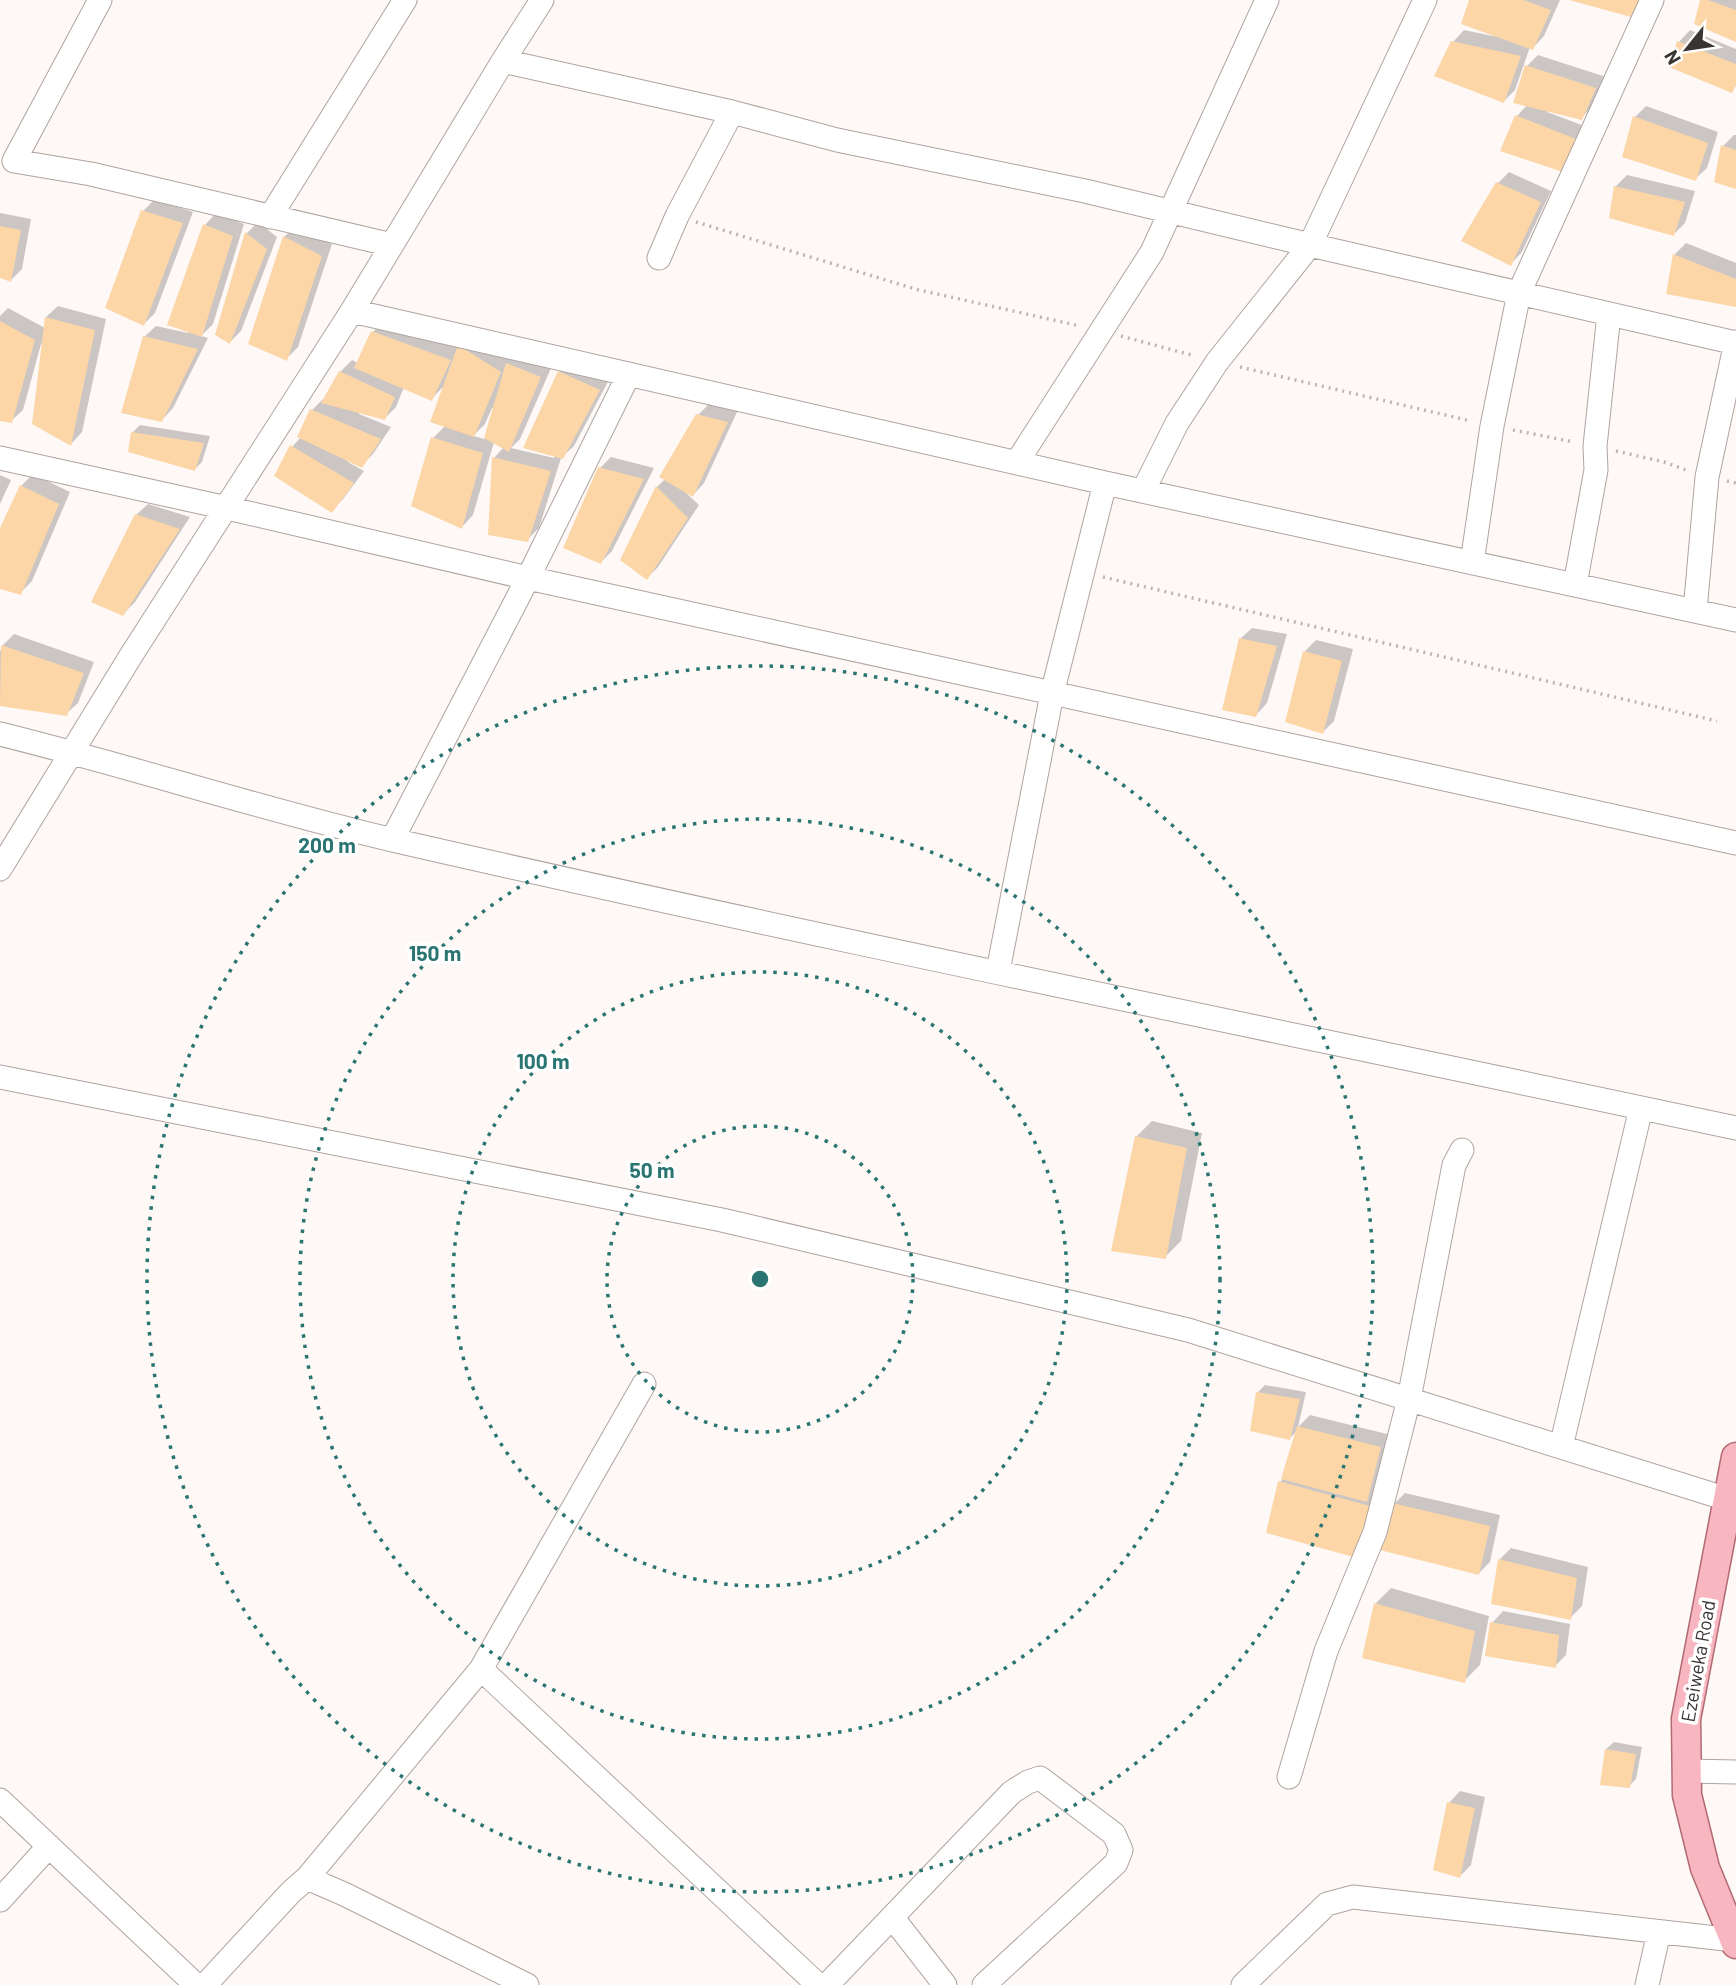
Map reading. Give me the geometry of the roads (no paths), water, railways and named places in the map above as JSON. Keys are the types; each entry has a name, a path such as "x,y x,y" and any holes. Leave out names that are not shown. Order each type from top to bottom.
{"main road":[{"name":"Ezeiweka Road","path":"1735,1942 1705,1868 1687,1796 1686,1718 1736,1457"}],"street":[{"path":"100,0 7,160 91,174 392,245"},
{"path":"270,217 405,0"},
{"path":"0,869 132,654 352,311 542,0"},
{"path":"1017,462 1152,252 1267,0"},
{"path":"1143,491 1177,423 1217,362 1310,245 1425,0"},
{"path":"1472,563 1492,426 1519,293 1652,0"},
{"path":"503,61 732,112 837,140 1085,191 1736,342 1707,477 1695,611"},
{"path":"659,258 677,216 732,112"},
{"path":"352,311 1105,483 1736,620"},
{"path":"1575,585 1597,470 1595,446 1609,314"},
{"path":"392,840 528,578 629,374"},
{"path":"0,458 528,578 1736,843"},
{"path":"998,971 1052,694 1105,483"},
{"path":"0,734 392,840 810,932 1736,1128"},
{"path":"0,1077 722,1220 1188,1330 1727,1499"},
{"path":"1561,1447 1641,1108"},
{"path":"1290,1777 1326,1651 1374,1531 1409,1399 1454,1165 1462,1150"},
{"path":"205,1985 307,1878 481,1669 644,1384"},
{"path":"481,1669 818,1985"},
{"path":"1687,1771 1736,1772"},
{"path":"827,1985 1012,1792 1040,1778 1114,1834 1121,1850 1116,1863 984,1985"},
{"path":"0,1800 196,1985"},
{"path":"0,1900 48,1846"},
{"path":"307,1878 527,1985"},
{"path":"1243,1985 1327,1904 1353,1897 1735,1942"},
{"path":"892,1917 946,1985"},
{"path":"1647,1985 1659,1931"}]}
